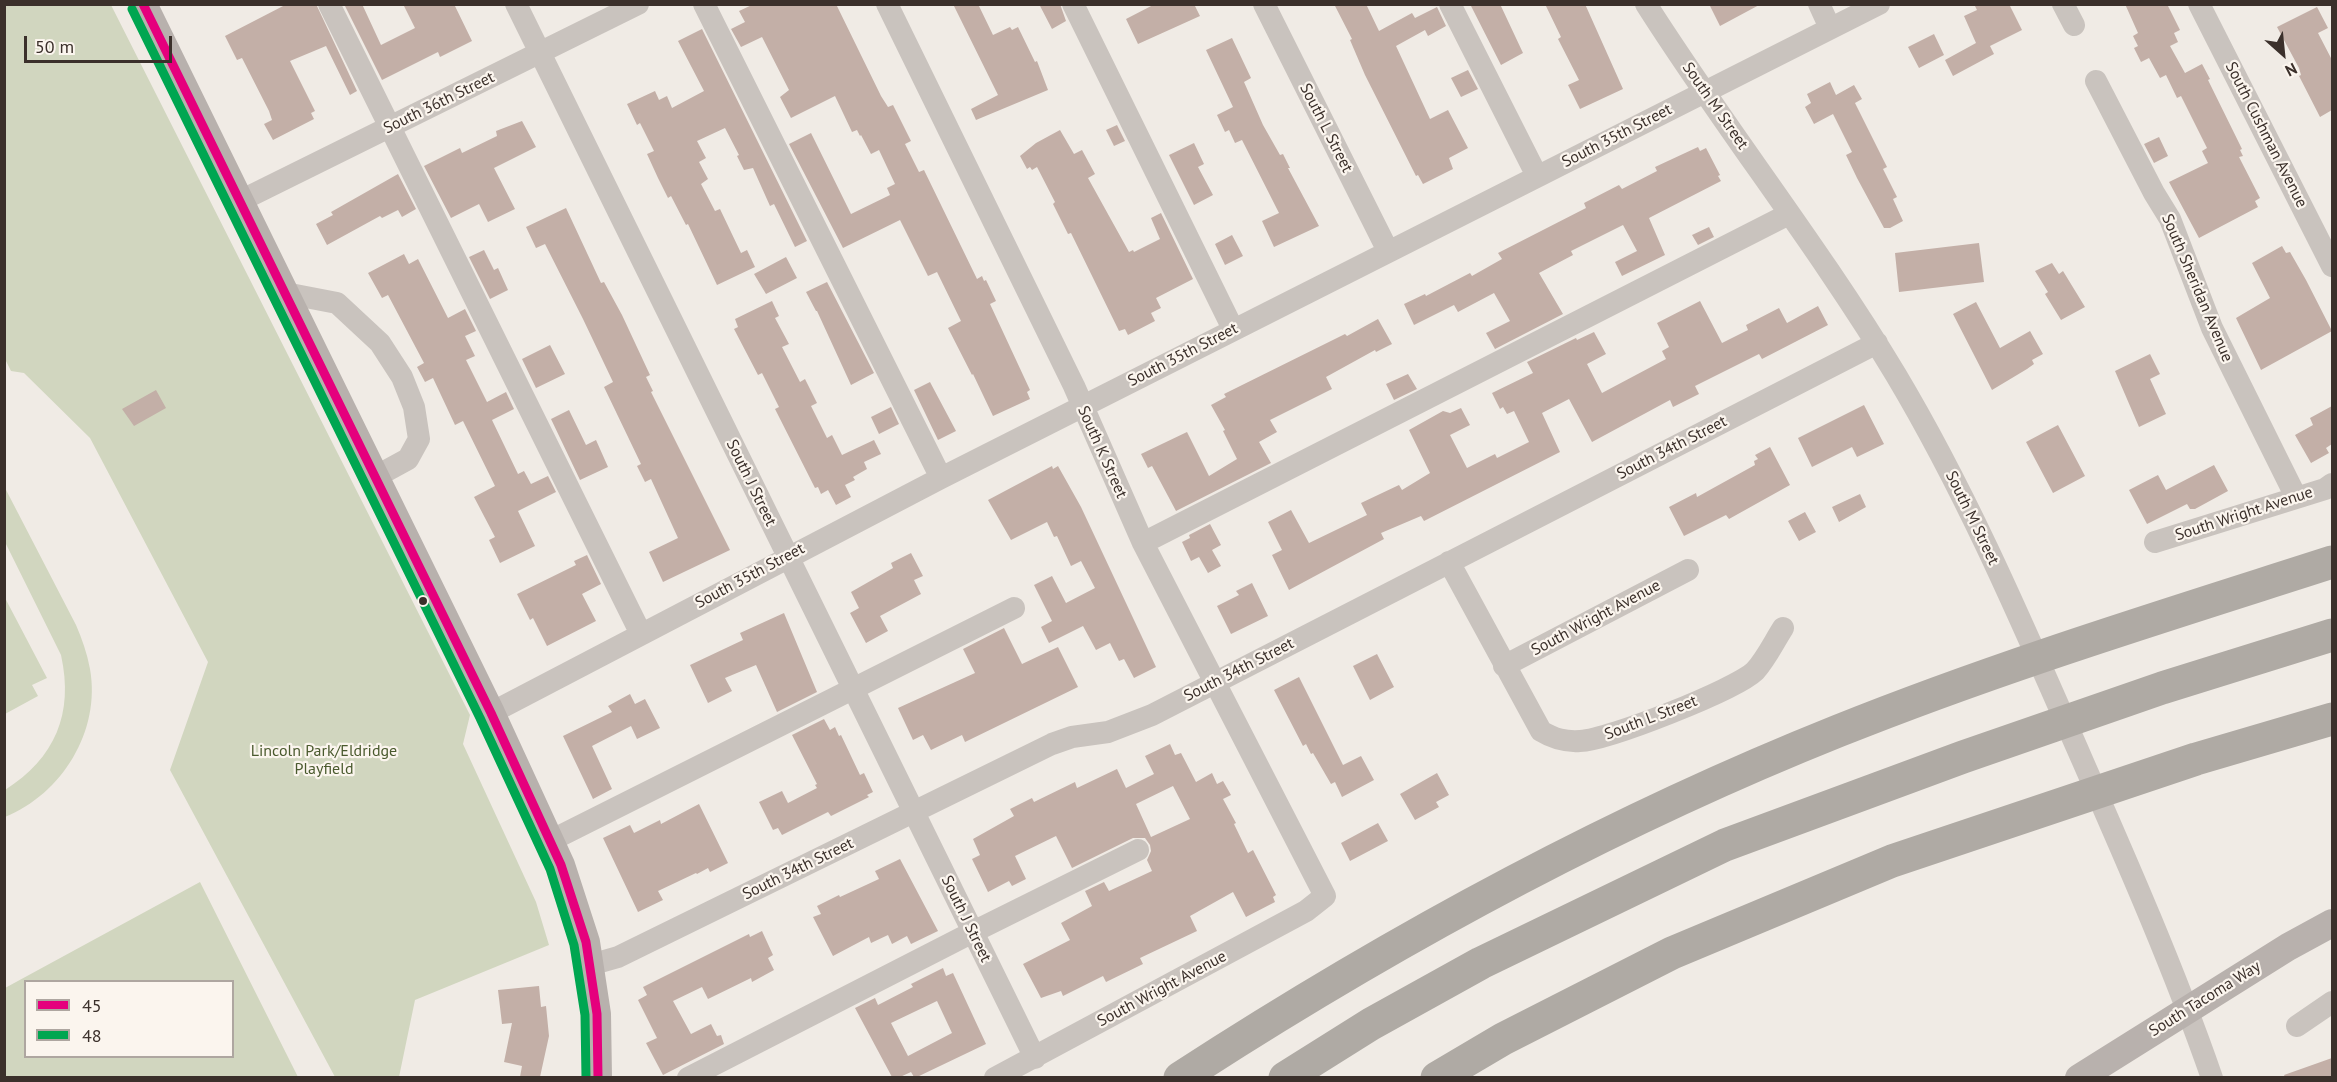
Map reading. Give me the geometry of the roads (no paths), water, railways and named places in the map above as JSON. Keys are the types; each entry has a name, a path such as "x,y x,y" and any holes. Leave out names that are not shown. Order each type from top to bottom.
{"highway":[{"path":"1180,1077 1308,996 1414,935 1623,827 1763,762 1937,692 2332,562"},
{"path":"1285,1077 1390,1013 1481,963 1582,912 1725,845 1964,757 2162,688 2332,635"},
{"path":"1437,1077 1503,1039 1672,953 1892,861 2212,754 2332,719"},
{"path":"2212,754 2332,741"}],"main road":[{"path":"143,4 491,713 561,865 577,912 590,965 597,1014 598,1077"},
{"name":"South Tacoma Way","path":"2079,1077 2288,946 2332,923"}],"street":[{"path":"329,4 640,634"},
{"name":"South J Street","path":"516,4 1035,1058"},
{"name":"South 36th Street","path":"240,201 638,4"},
{"path":"704,4 941,478"},
{"name":"South K Street","path":"887,4 1082,407 1143,543 1325,896"},
{"path":"1073,4 1233,329"},
{"name":"South L Street","path":"1264,4 1388,250"},
{"path":"1450,4 1537,176"},
{"name":"South M Street","path":"1646,4 1854,306 1936,446 2004,584 2126,861 2188,1009 2212,1077"},
{"path":"1819,4 1830,28"},
{"name":"South 35th Street","path":"491,713 788,556 1388,250 1879,4"},
{"path":"2063,4 2074,25"},
{"name":"South Cushman Avenue","path":"2199,4 2332,266"},
{"name":"South Sheridan Avenue","path":"2096,81 2154,193 2170,219 2212,328 2295,497"},
{"path":"1143,543 1789,214"},
{"path":"285,293 337,303 380,344 402,377 414,407 419,439 408,459 375,477"},
{"name":"South 34th Street","path":"590,965 618,957 1052,744 1072,737 1100,734 1127,726 1877,343"},
{"name":"South Wright Avenue","path":"2155,542 2325,489 2332,484"},
{"name":"South L Street","path":"1449,562 1541,731 1552,738 1581,741 1610,735 1728,688 1754,671 1783,628"},
{"name":"South Wright Avenue","path":"1504,666 1688,570"},
{"path":"550,841 1014,608"},
{"path":"688,1077 1138,850"},
{"name":"South Wright Avenue","path":"995,1077 1035,1058 1306,911 1325,896"},
{"path":"2297,1026 2332,1002"}],"park label":[{"name":"Lincoln Park/Eldridge Playfield","path":"324,760"}]}
